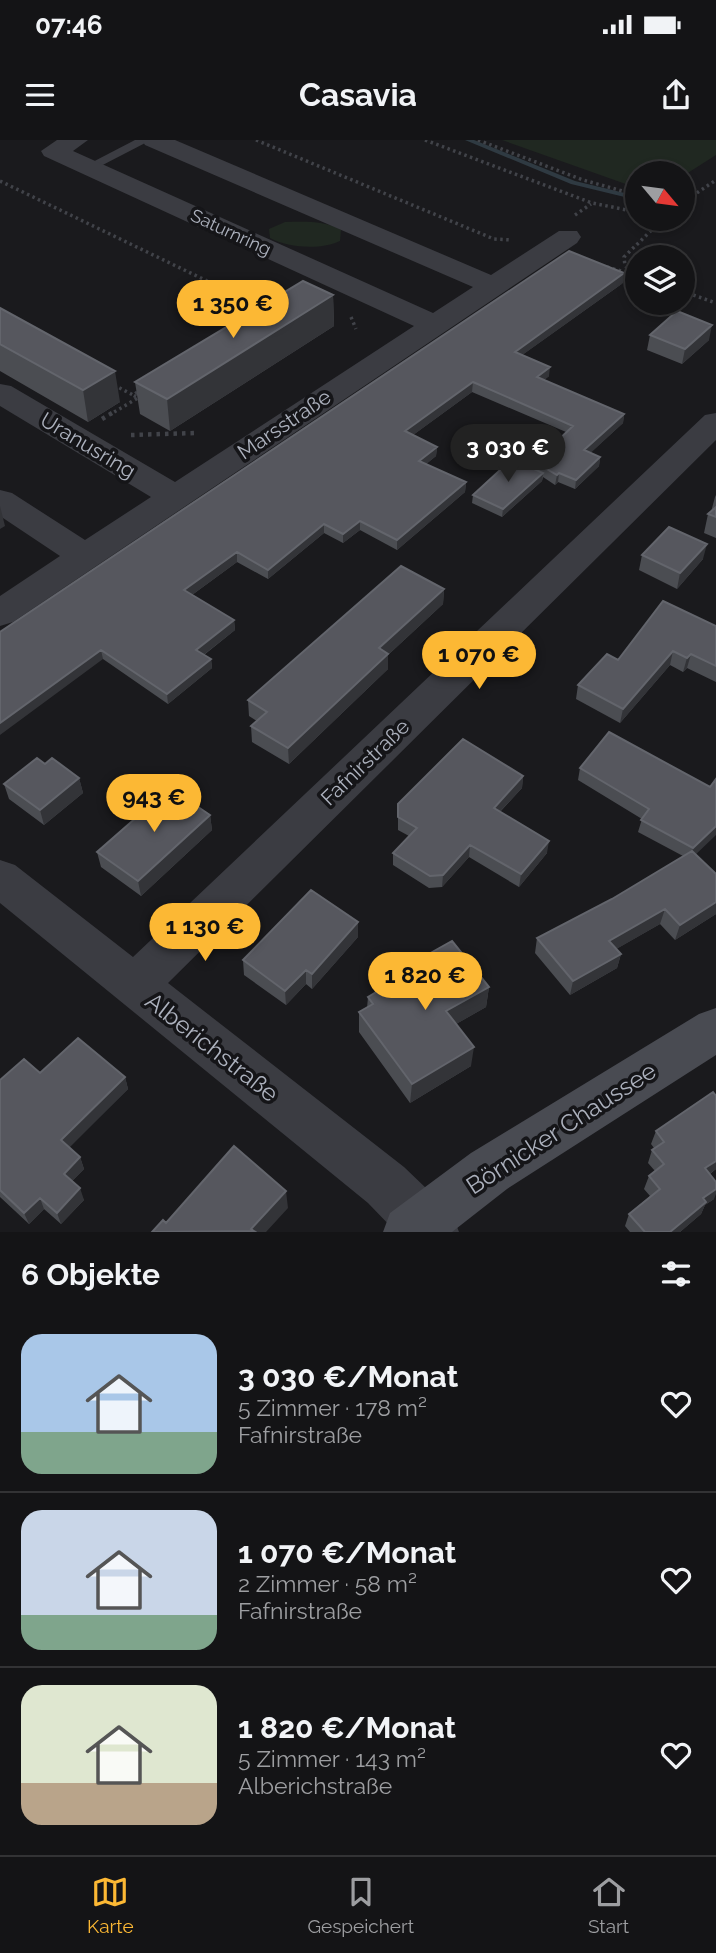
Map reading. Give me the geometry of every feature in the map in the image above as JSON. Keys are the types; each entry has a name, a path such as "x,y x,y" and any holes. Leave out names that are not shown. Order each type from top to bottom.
{"main road":[{"name":"Börnicker Chaussee","path":"421,1228 489,1171 716,1029"}],"street":[{"name":"Saturnring","path":"76,140 53,151 433,324"},
{"path":"154,140 491,285"},
{"name":"Marsstraße","path":"0,613 559,242"},
{"name":"Uranusring","path":"0,393 176,497"},
{"name":"Fafnirstraße","path":"135,985 716,422"},
{"path":"0,501 85,556"},
{"name":"Alberichstraße","path":"0,878 386,1185 421,1228"}],"lane":[{"path":"89,167 145,140"}],"path":[{"path":"256,140 494,239"},
{"path":"425,140 592,203 625,210"},
{"path":"478,140 583,180 625,192"},
{"path":"695,194 716,180"},
{"path":"0,181 270,312"},
{"path":"636,245 649,231"},
{"path":"559,242 625,270"},
{"path":"695,296 716,303"},
{"path":"74,436 138,398 108,382"},
{"path":"133,395 144,388"}],"shaded area":[{"path":"502,140 716,140 716,155 695,168 695,161 625,161 625,184"},
{"path":"285,222 314,222 334,227 341,230 340,241 324,246 305,247 270,238 269,229"}],"building":[{"path":"569,251 624,273 515,352 550,367 537,377 624,414 584,450 600,457 576,480 559,473 557,475 535,462 573,426 473,382 405,431 437,447 419,461 466,482 397,540 360,521 343,534 324,524 268,570 237,552 184,590 234,620 196,650 211,659 167,694 101,650 0,723 0,632"},
{"path":"303,281 333,295 167,399 135,382"},
{"path":"0,308 115,371 83,390 0,344"},
{"path":"672,315 687,315 712,325 685,349 650,335"},
{"path":"512,459 543,473 503,509 473,495"},
{"path":"716,507 716,517 708,514"},
{"path":"669,527 707,544 680,573 642,555"},
{"path":"401,566 444,589 379,648 388,654 288,748 251,726 267,712 248,700"},
{"path":"663,601 716,626 716,666 691,654 687,658 673,651 623,709 578,685 607,654 618,660"},
{"path":"609,732 710,787 716,779 716,826 693,848 641,820 649,809 580,768"},
{"path":"463,739 523,776 494,808 549,841 521,874 470,845 443,875 430,876 393,853 417,828 398,817 398,804"},
{"path":"37,758 45,764 52,758 79,778 40,810 4,784"},
{"path":"170,788 210,815 138,881 97,852"},
{"path":"692,851 716,874 716,902 680,925 665,909 609,941 621,954 573,981 537,938 612,899"},
{"path":"311,890 358,922 312,974 306,970 285,991 243,960"},
{"path":"452,941 489,987 446,1011 474,1047 412,1084 359,1012 373,1004 368,997 405,973 402,969"},
{"path":"78,1038 125,1077 61,1140 80,1157 64,1174 80,1188 57,1213 40,1198 24,1213 0,1190 0,1080 24,1059 40,1073"},
{"path":"713,1092 716,1096 716,1161 705,1168 716,1182 716,1189 703,1198 706,1202 670,1232 645,1232 629,1214 660,1189 649,1176 664,1164 652,1150 664,1142 656,1131"},
{"path":"234,1146 286,1191 251,1229 254,1231 152,1232 163,1220 166,1223"}],"waterway":[{"path":"468,140 573,183 625,195"}]}
